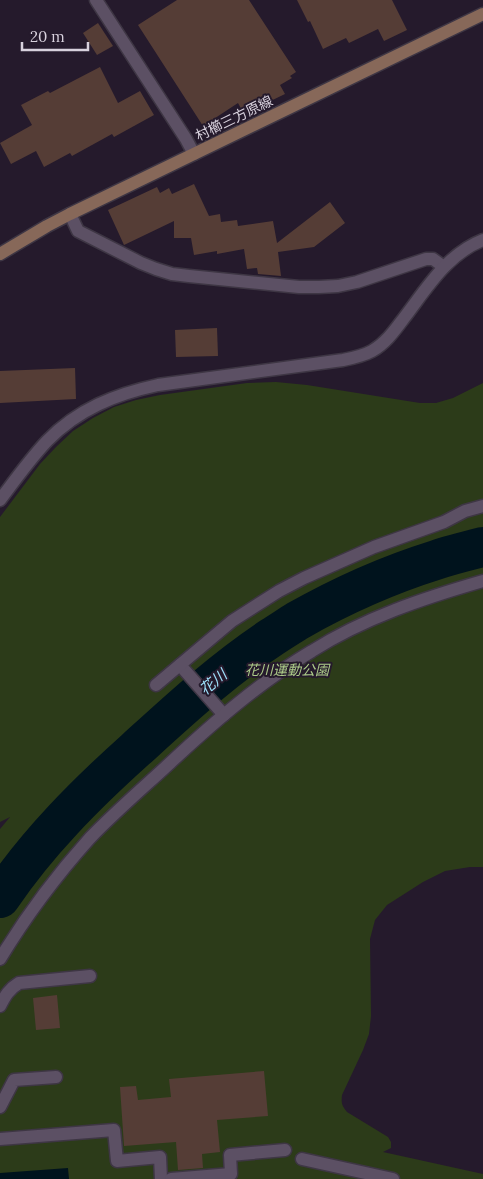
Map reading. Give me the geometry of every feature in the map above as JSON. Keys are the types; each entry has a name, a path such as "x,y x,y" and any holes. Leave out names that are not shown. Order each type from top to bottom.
{"main road":[{"name":"村櫛三方原線","path":"0,254 70,214 483,14"}],"street":[{"path":"96,0 194,154"},
{"path":"70,214 78,231 141,263 164,272 189,276 319,287 357,282 426,259 433,259 444,267"},
{"path":"0,500 49,439 74,418 110,398 158,385 343,360 358,357 371,351 384,342 394,331 444,267 464,249 483,240"},
{"path":"156,686 183,668 232,621 279,591 374,547 444,522 465,511 483,506"},
{"path":"0,959 36,904 91,837 221,712 236,704 313,650 355,627 399,608 483,581"},
{"path":"183,668 221,712"},
{"path":"0,1006 6,993 19,983 90,976"},
{"path":"0,1107 5,1086 14,1080 56,1077"},
{"path":"0,1139 114,1130 117,1161 160,1157 161,1179"},
{"path":"172,1179 231,1174 230,1154 285,1150"},
{"path":"302,1159 393,1179"}],"green space":[{"name":"花川運動公園","path":"276,382 307,385 420,403 436,403 453,398 483,383 483,867 445,871 423,882 387,905 375,920 370,939 371,1016 369,1034 342,1095 342,1100 347,1112 388,1137 391,1142 391,1148 383,1152 483,1174 483,1179 0,1179 0,829 10,817 0,822 0,517 40,464 56,447 73,431 114,407 160,395 247,383"}],"water":[{"path":"423,551 433,556 437,568 435,578 402,578 398,568"},
{"path":"22,849 30,849 40,857 43,864 20,878 14,873"},
{"path":"68,1168 69,1179 0,1179 0,1173"}],"building":[{"path":"177,0 249,0 296,72 290,76 292,78 280,85 285,94 244,114 238,103 203,126 138,25"},
{"path":"297,0 392,0 407,30 384,41 378,29 349,43 346,38 323,49 310,21 308,22"},
{"path":"98,23 113,46 97,55 83,33"},
{"path":"100,67 118,103 140,91 154,115 114,137 112,134 72,156 70,153 44,167 36,151 11,164 0,143 32,125 21,105 48,91 50,93"},
{"path":"194,184 209,216 220,214 221,222 237,220 238,226 273,221 277,243 330,202 345,223 314,247 278,252 281,276 258,274 257,268 247,269 244,249 217,254 217,251 194,255 191,238 174,238 174,221 124,245 108,210 157,187 160,193 169,188 172,194"},
{"path":"217,328 218,356 176,357 175,330"},
{"path":"75,368 76,399 0,403 0,371"},
{"path":"57,995 60,1028 36,1030 33,998"},
{"path":"264,1071 268,1116 217,1120 220,1152 202,1154 203,1168 178,1170 176,1142 124,1146 120,1087 136,1086 138,1100 171,1097 169,1079"}],"waterway":[{"name":"花川","path":"0,898 46,838 98,784 184,705 254,650 297,621 365,587 400,572 447,556 483,547"}]}
